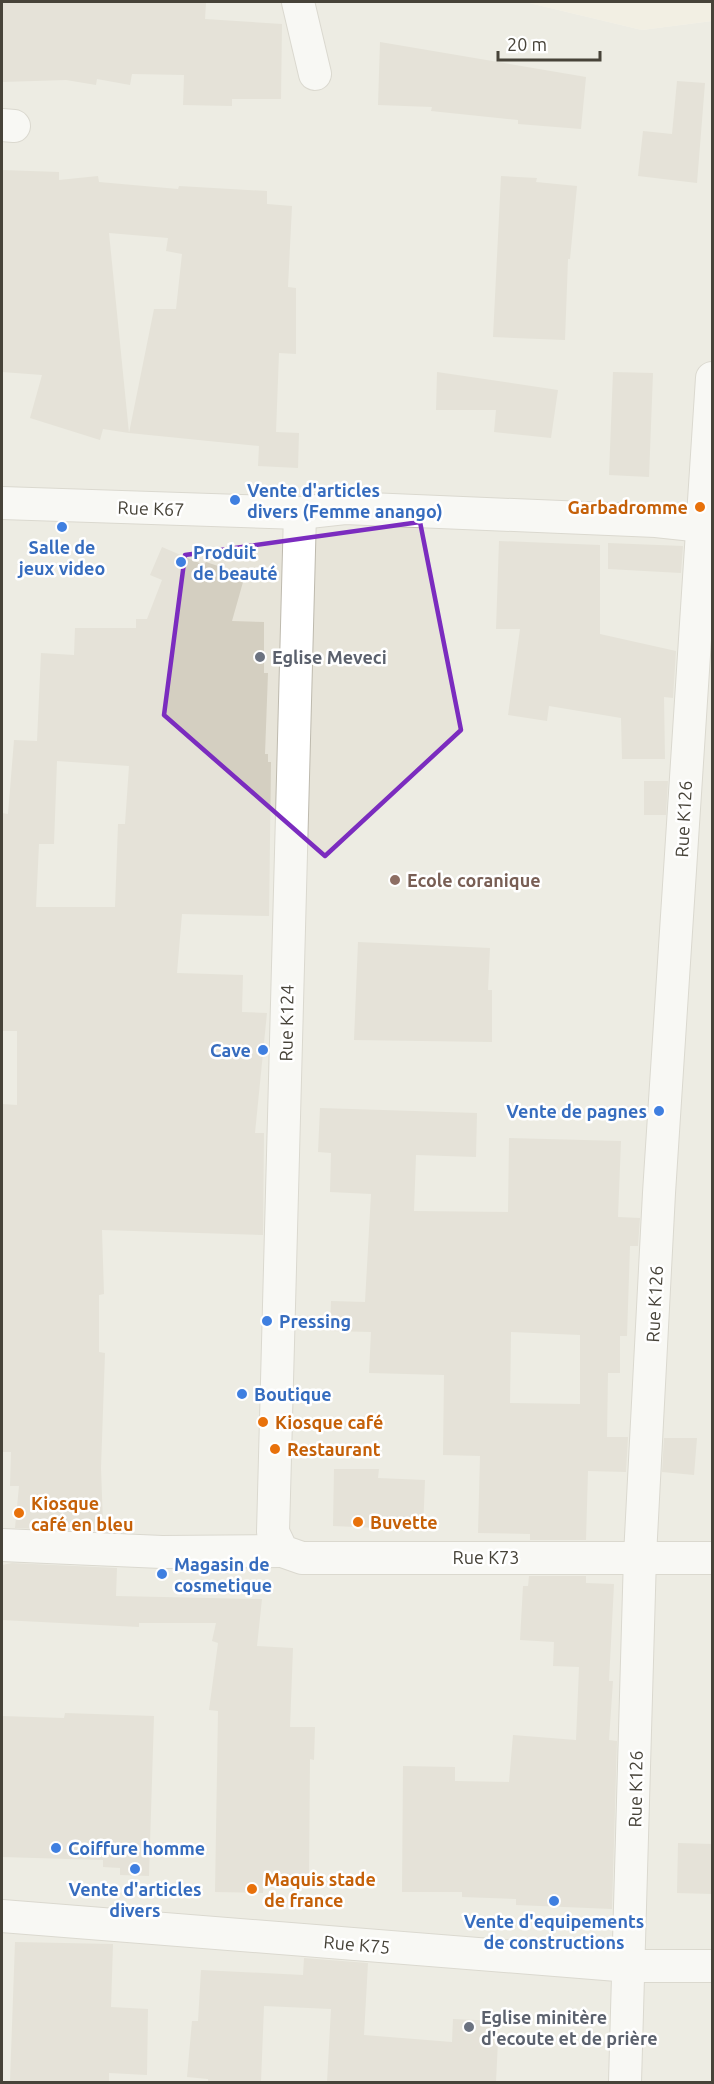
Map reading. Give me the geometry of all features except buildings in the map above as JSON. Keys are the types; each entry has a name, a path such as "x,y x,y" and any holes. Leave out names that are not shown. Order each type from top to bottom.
{"street":[{"path":"298,2 315,74"},
{"name":"Rue K126","path":"625,2082 640,1556 659,1192 707,526 712,378"},
{"name":"Rue K67","path":"2,503 300,513 345,508 644,521 707,526"},
{"name":"Rue K124","path":"278,1542 300,513"},
{"name":"Rue K73","path":"2,1545 162,1552 278,1542 303,1558 640,1556 712,1558"},
{"name":"Rue K75","path":"2,1916 630,1966 712,1966"}],"highlighted area":[{"path":"420,522 461,730 325,856 164,715 185,555"}],"shaded area":[{"path":"2,2 525,2 642,30 712,21 712,2082 2,2082"},
{"path":"525,2 712,2 712,21 642,30"}],"place":[{"name":"Vente d'articles divers (Femme anango)","path":"235,500"},
{"name":"Garbadromme","path":"700,507"},
{"name":"Salle de jeux video","path":"62,527"},
{"name":"Produit de beauté","path":"181,562"},
{"name":"Eglise Meveci","path":"260,657"},
{"name":"Ecole coranique","path":"395,880"},
{"name":"Cave","path":"263,1050"},
{"name":"Vente de pagnes","path":"659,1111"},
{"name":"Pressing","path":"267,1321"},
{"name":"Boutique","path":"242,1394"},
{"name":"Kiosque café","path":"263,1422"},
{"name":"Restaurant","path":"275,1449"},
{"name":"Kiosque café en bleu","path":"19,1513"},
{"name":"Buvette","path":"358,1522"},
{"name":"Magasin de cosmetique","path":"162,1574"},
{"name":"Coiffure homme","path":"56,1848"},
{"name":"Vente d'articles divers","path":"135,1869"},
{"name":"Maquis stade de france","path":"252,1889"},
{"name":"Vente d'equipements de constructions","path":"554,1901"},
{"name":"Eglise minitère d'ecoute et de prière","path":"469,2027"}]}
